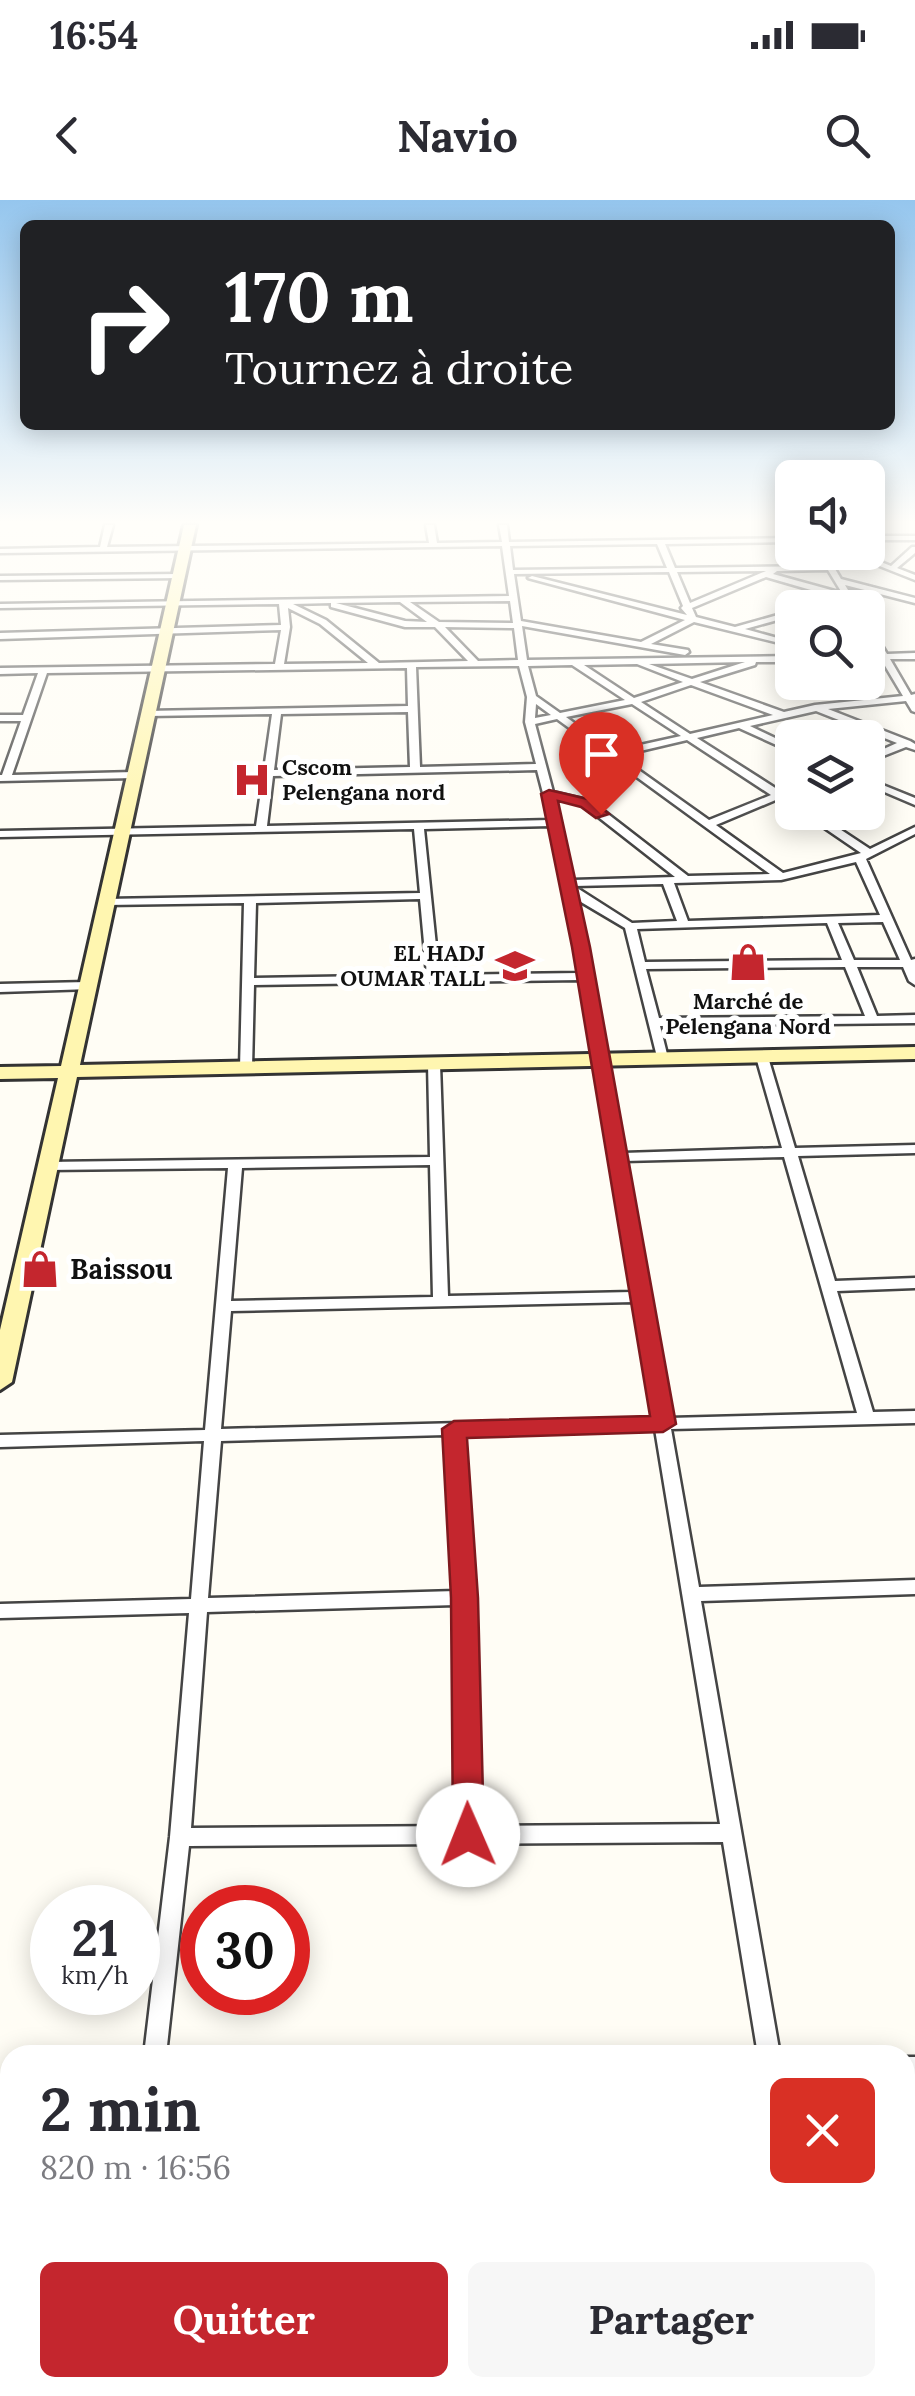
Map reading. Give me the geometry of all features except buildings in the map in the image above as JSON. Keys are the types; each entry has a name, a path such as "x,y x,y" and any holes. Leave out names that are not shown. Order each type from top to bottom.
{"street":[{"path":"0,1382 8,1302 47,1166 167,627"},
{"path":"0,636 274,627"},
{"path":"279,666 286,627"},
{"path":"330,627 376,665"},
{"path":"440,627 476,664"},
{"path":"518,627 532,697 530,722 556,823 586,976 767,2045"},
{"path":"538,627 716,658"},
{"path":"642,645 676,627"},
{"path":"725,627 775,640"},
{"path":"734,630 743,627"},
{"path":"885,656 915,656"},
{"path":"885,657 912,697 915,709"},
{"path":"530,722 562,719 634,701 765,659"},
{"path":"0,671 775,659"},
{"path":"572,661 775,792"},
{"path":"633,661 782,716"},
{"path":"411,665 416,770"},
{"path":"44,670 3,778 134,775"},
{"path":"532,697 782,876"},
{"path":"614,754 815,708 912,697"},
{"path":"815,708 912,744"},
{"path":"148,713 414,710"},
{"path":"261,829 277,711"},
{"path":"0,718 24,718"},
{"path":"740,725 775,741"},
{"path":"885,753 912,744"},
{"path":"269,773 542,767"},
{"path":"885,789 915,802"},
{"path":"549,794 586,804 687,882"},
{"path":"709,824 775,797"},
{"path":"0,834 556,823"},
{"path":"419,826 433,978"},
{"path":"830,830 864,855 886,918 911,964 915,981"},
{"path":"568,887 782,876 864,855 915,830"},
{"path":"668,882 684,925"},
{"path":"568,887 630,926 886,918"},
{"path":"106,902 427,896"},
{"path":"246,1068 250,900"},
{"path":"830,920 873,1020"},
{"path":"630,926 662,1058"},
{"path":"640,966 911,964"},
{"path":"248,982 586,976"},
{"path":"0,988 87,986"},
{"path":"653,1022 915,1019"},
{"path":"0,1074 915,1053"},
{"path":"762,1057 868,1418"},
{"path":"434,1064 441,1302"},
{"path":"615,1157 915,1149"},
{"path":"47,1166 438,1161"},
{"path":"157,2045 216,1436 235,1164"},
{"path":"830,1286 915,1283"},
{"path":"226,1306 641,1297"},
{"path":"0,1441 915,1417"},
{"path":"454,1429 465,1598 468,1835"},
{"path":"691,1594 915,1587"},
{"path":"0,1610 465,1598"},
{"path":"180,1837 732,1833"}],"place":[{"name":"Cscom Pelengana nord","path":"252,780"},
{"name":"Marché de Pelengana Nord","path":"748,962"},
{"name":"EL HADJ OUMAR TALL","path":"515,966"},
{"name":"Baissou","path":"40,1269"}],"route":[{"path":"468,1835 465,1598 454,1429 663,1424 581,947 549,794 586,804 601,814"}]}
